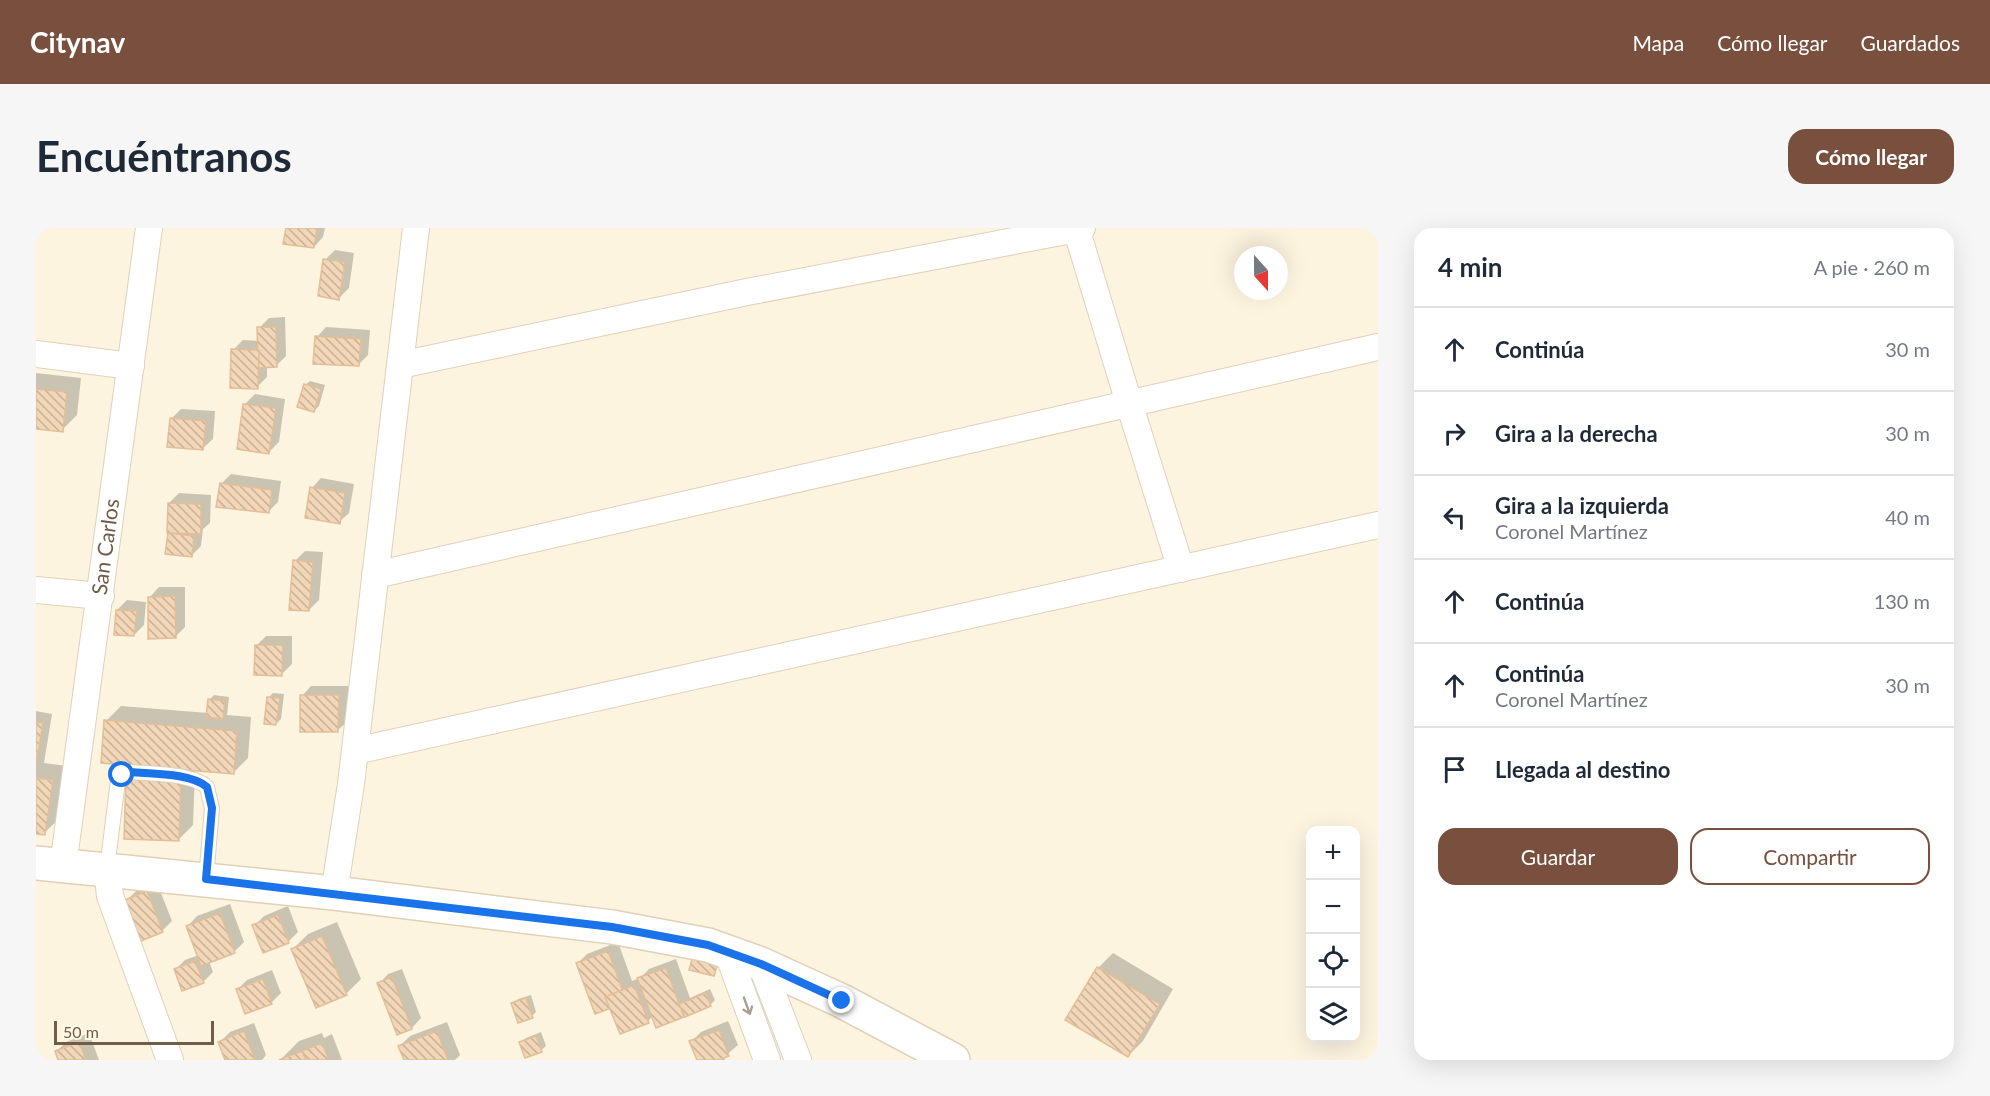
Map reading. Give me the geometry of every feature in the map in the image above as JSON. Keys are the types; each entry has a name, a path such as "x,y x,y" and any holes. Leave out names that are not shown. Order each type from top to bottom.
{"main road":[{"path":"50,864 334,893 612,927 708,945 761,964 842,1001 953,1060"}],"street":[{"name":"San Carlos","path":"50,864 101,596 149,228"},
{"path":"334,893 355,751 416,228"},
{"path":"400,365 747,292 1078,228 1181,569"},
{"path":"375,575 1378,347"},
{"path":"36,354 131,366"},
{"path":"355,751 1378,525"},
{"path":"36,590 101,596"},
{"path":"107,869 110,896 170,1060"},
{"path":"727,951 767,1060"},
{"path":"761,964 798,1060"}],"lane":[{"path":"107,869 118,780 122,775 131,772 183,777 196,780 207,787 212,808 206,879"}],"building":[{"path":"286,228 317,228 314,248 283,244"},
{"path":"323,259 345,262 339,300 318,296"},
{"path":"257,327 276,327 277,367 258,368"},
{"path":"315,336 361,339 359,366 313,364"},
{"path":"231,349 259,350 258,389 230,388"},
{"path":"304,384 321,389 314,412 297,407"},
{"path":"36,389 67,392 63,432 36,429"},
{"path":"243,404 276,408 269,454 237,449"},
{"path":"170,418 206,421 203,450 167,447"},
{"path":"220,483 272,490 269,513 216,507"},
{"path":"310,487 345,493 340,524 305,518"},
{"path":"168,503 201,504 201,534 167,533"},
{"path":"168,533 194,536 192,557 165,554"},
{"path":"293,560 313,562 309,611 289,610"},
{"path":"175,596 176,638 148,639 148,597"},
{"path":"116,610 137,611 134,636 114,635"},
{"path":"255,645 283,645 282,676 254,675"},
{"path":"300,695 339,695 338,732 300,732"},
{"path":"267,697 280,698 276,725 264,724"},
{"path":"208,699 225,701 223,719 206,717"},
{"path":"104,720 237,731 234,774 101,763"},
{"path":"36,722 43,723 36,765"},
{"path":"126,776 181,778 179,841 124,839"},
{"path":"36,778 53,780 45,835 36,834"},
{"path":"147,891 163,932 141,941 125,900"},
{"path":"220,913 235,953 201,966 186,926"},
{"path":"278,915 289,943 263,953 252,925"},
{"path":"322,936 347,995 316,1008 291,949"},
{"path":"608,951 627,1002 595,1014 576,963"},
{"path":"694,952 719,959 714,976 689,970"},
{"path":"195,961 204,983 182,991 174,969"},
{"path":"1097,967 1160,1004 1128,1057 1065,1020"},
{"path":"666,968 684,1017 656,1028 637,978"},
{"path":"392,977 412,1029 397,1035 377,983"},
{"path":"263,979 272,1004 245,1014 236,989"},
{"path":"634,985 649,1023 620,1034 605,997"},
{"path":"706,993 711,1006 685,1017 679,1004"},
{"path":"526,998 533,1018 518,1023 511,1003"},
{"path":"719,1030 729,1056 719,1060 697,1060 689,1041"},
{"path":"244,1031 255,1060 225,1060 218,1042"},
{"path":"437,1031 448,1060 404,1060 398,1046"},
{"path":"536,1036 542,1052 525,1058 519,1042"},
{"path":"79,1042 86,1060 58,1060 55,1051"},
{"path":"322,1043 329,1060 306,1060 302,1051"},
{"path":"302,1051 306,1060 279,1060"}],"route":[{"path":"122,775 131,772 183,777 196,780 207,787 212,808 206,879 612,927 708,945 761,964 842,1001"}]}
